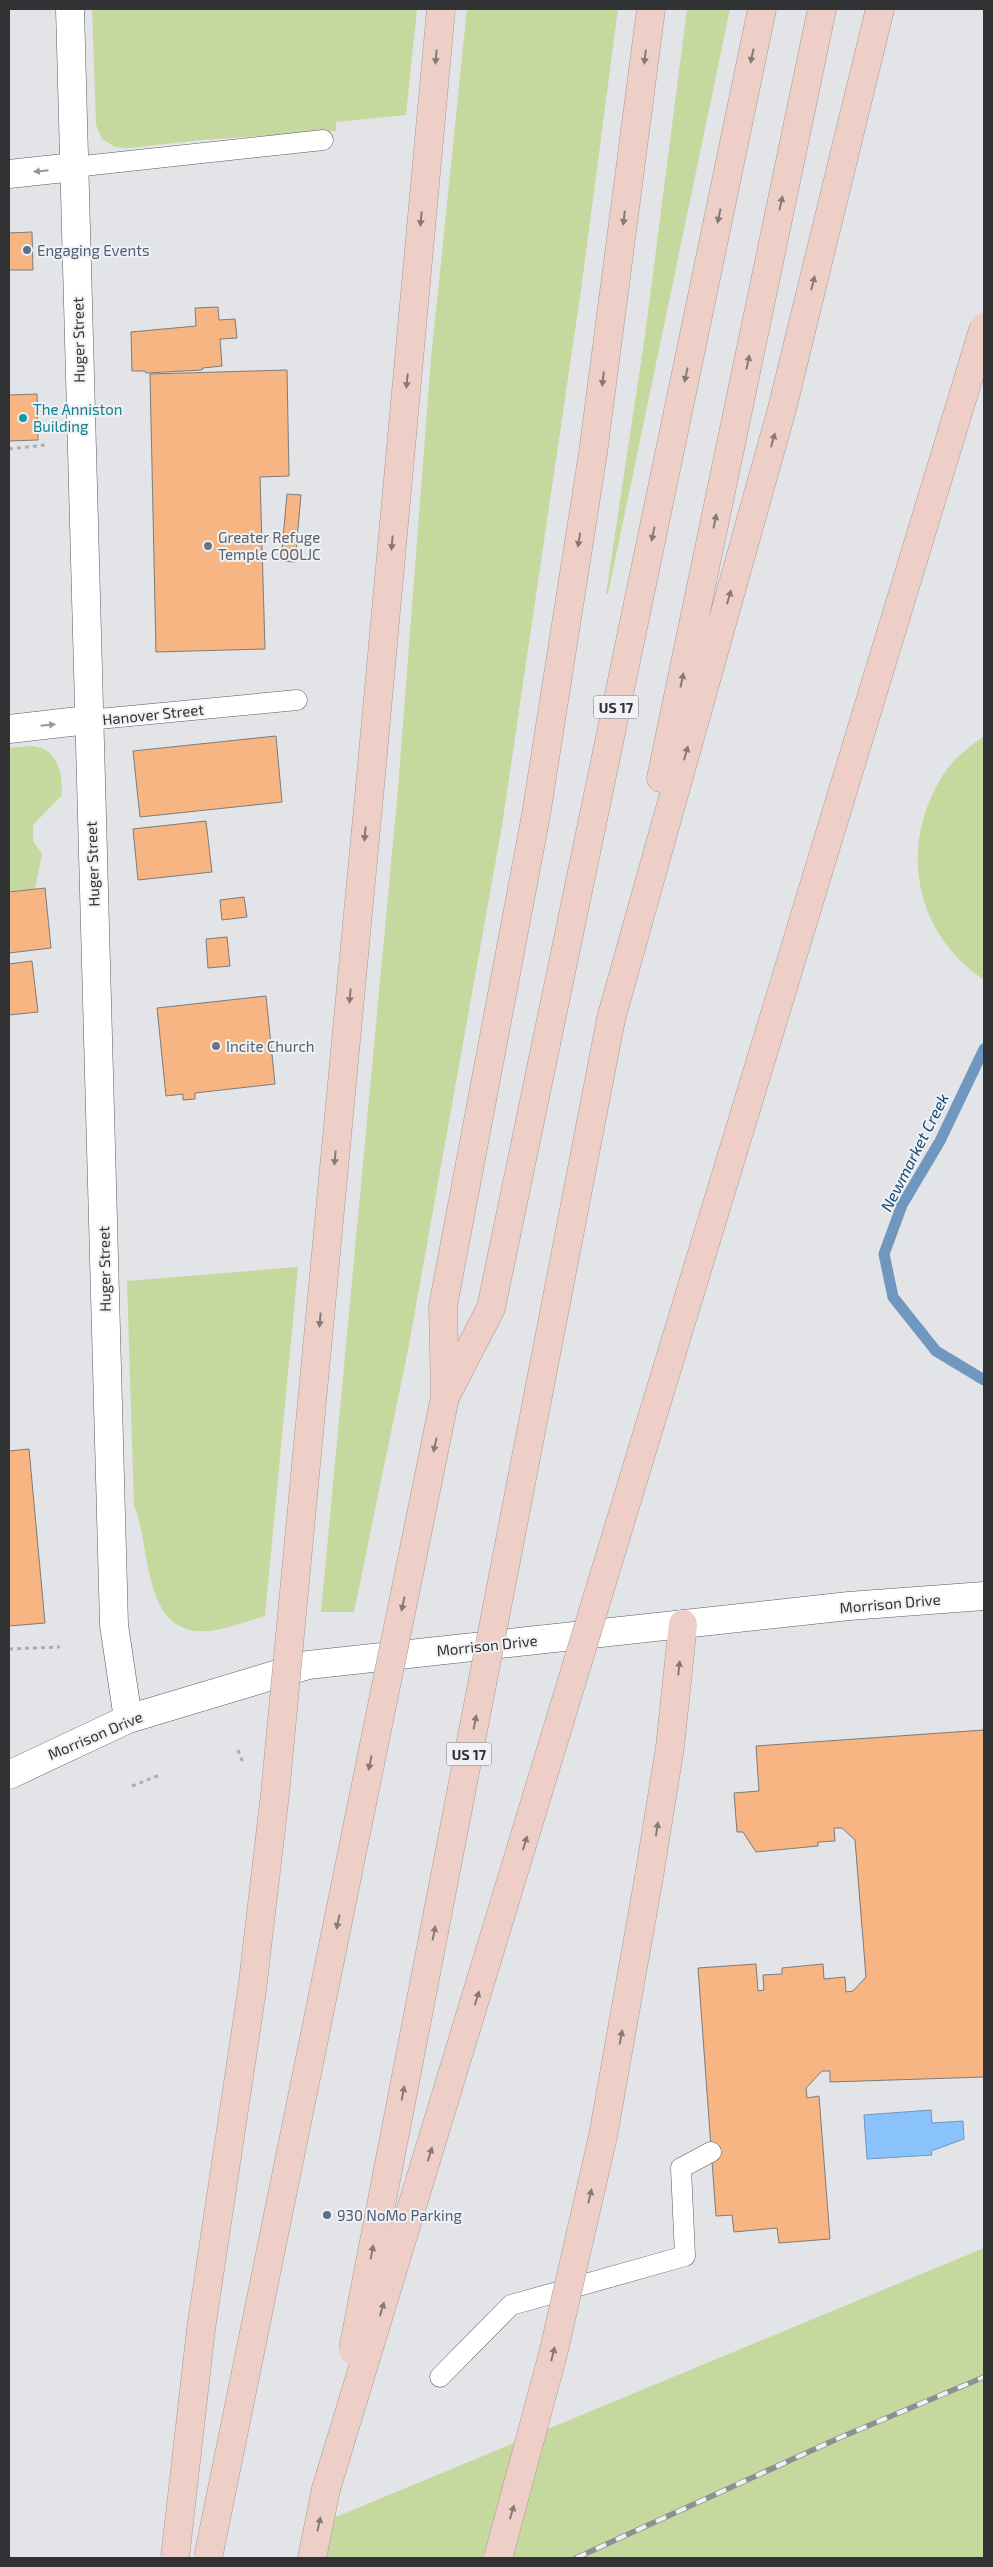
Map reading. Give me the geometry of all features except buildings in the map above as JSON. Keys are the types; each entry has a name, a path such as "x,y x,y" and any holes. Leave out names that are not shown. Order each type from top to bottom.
{"highway":[{"path":"175,2558 201,2328 252,1990 275,1794 441,9"},
{"path":"445,1397 444,1306 542,776 593,453 651,9"},
{"name":"US 17","path":"208,2558 445,1397 491,1308 762,9"},
{"name":"US 17","path":"312,2558 611,1019 822,9"},
{"path":"611,1019 782,409 880,9"},
{"path":"326,2489 984,327"},
{"path":"498,2558 553,2354 604,2136 670,1748 683,1624"}],"street":[{"name":"Huger Street","path":"70,9 114,1625 128,1719"},
{"path":"9,174 74,167"},
{"name":"Hanover Street","path":"9,729 88,720"},
{"name":"Morrison Drive","path":"9,1775 128,1719 308,1665 849,1606 984,1596"}],"lane":[{"path":"74,167 323,140"},
{"name":"Hanover Street","path":"88,720 296,700"},
{"path":"440,2377 511,2304 685,2256 681,2168 711,2152"}],"path":[{"path":"9,449 45,445"},
{"path":"9,1649 60,1647"},
{"path":"132,1786 160,1775"}],"green space":[{"path":"92,9 417,9 406,115 336,122 336,131 202,140 129,148 115,147 102,139 96,125"},
{"path":"467,9 618,9 581,290 502,826 408,1350 354,1612 321,1612 398,789 431,359"},
{"path":"687,9 730,9 608,594 606,594 645,335"},
{"path":"984,736 984,980 960,961 942,938 928,913 920,886 918,859 921,830 929,802 943,775 956,759"},
{"path":"31,746 47,751 57,762 61,778 62,795 33,825 33,841 42,854 35,889 9,892 9,748"},
{"path":"298,1267 265,1616 214,1630 197,1631 179,1626 166,1615 157,1600 134,1506 127,1281"},
{"path":"984,2248 984,2558 322,2558 331,2519"}],"water":[{"path":"931,2110 932,2123 963,2121 964,2139 931,2151 932,2155 867,2159 864,2115"}],"waterway":[{"name":"Newmarket Creek","path":"984,1049 940,1141 902,1205 884,1254 893,1297 936,1351 984,1380"}],"railway":[{"path":"576,2558 839,2438 984,2377"}],"place":[{"name":"Engaging Events","path":"27,250"},
{"name":"The Anniston Building","path":"23,418"},
{"name":"Greater Refuge Temple COOLJC","path":"208,546"},
{"name":"Incite Church","path":"216,1046"},
{"name":"930 NoMo Parking","path":"327,2215"}]}
